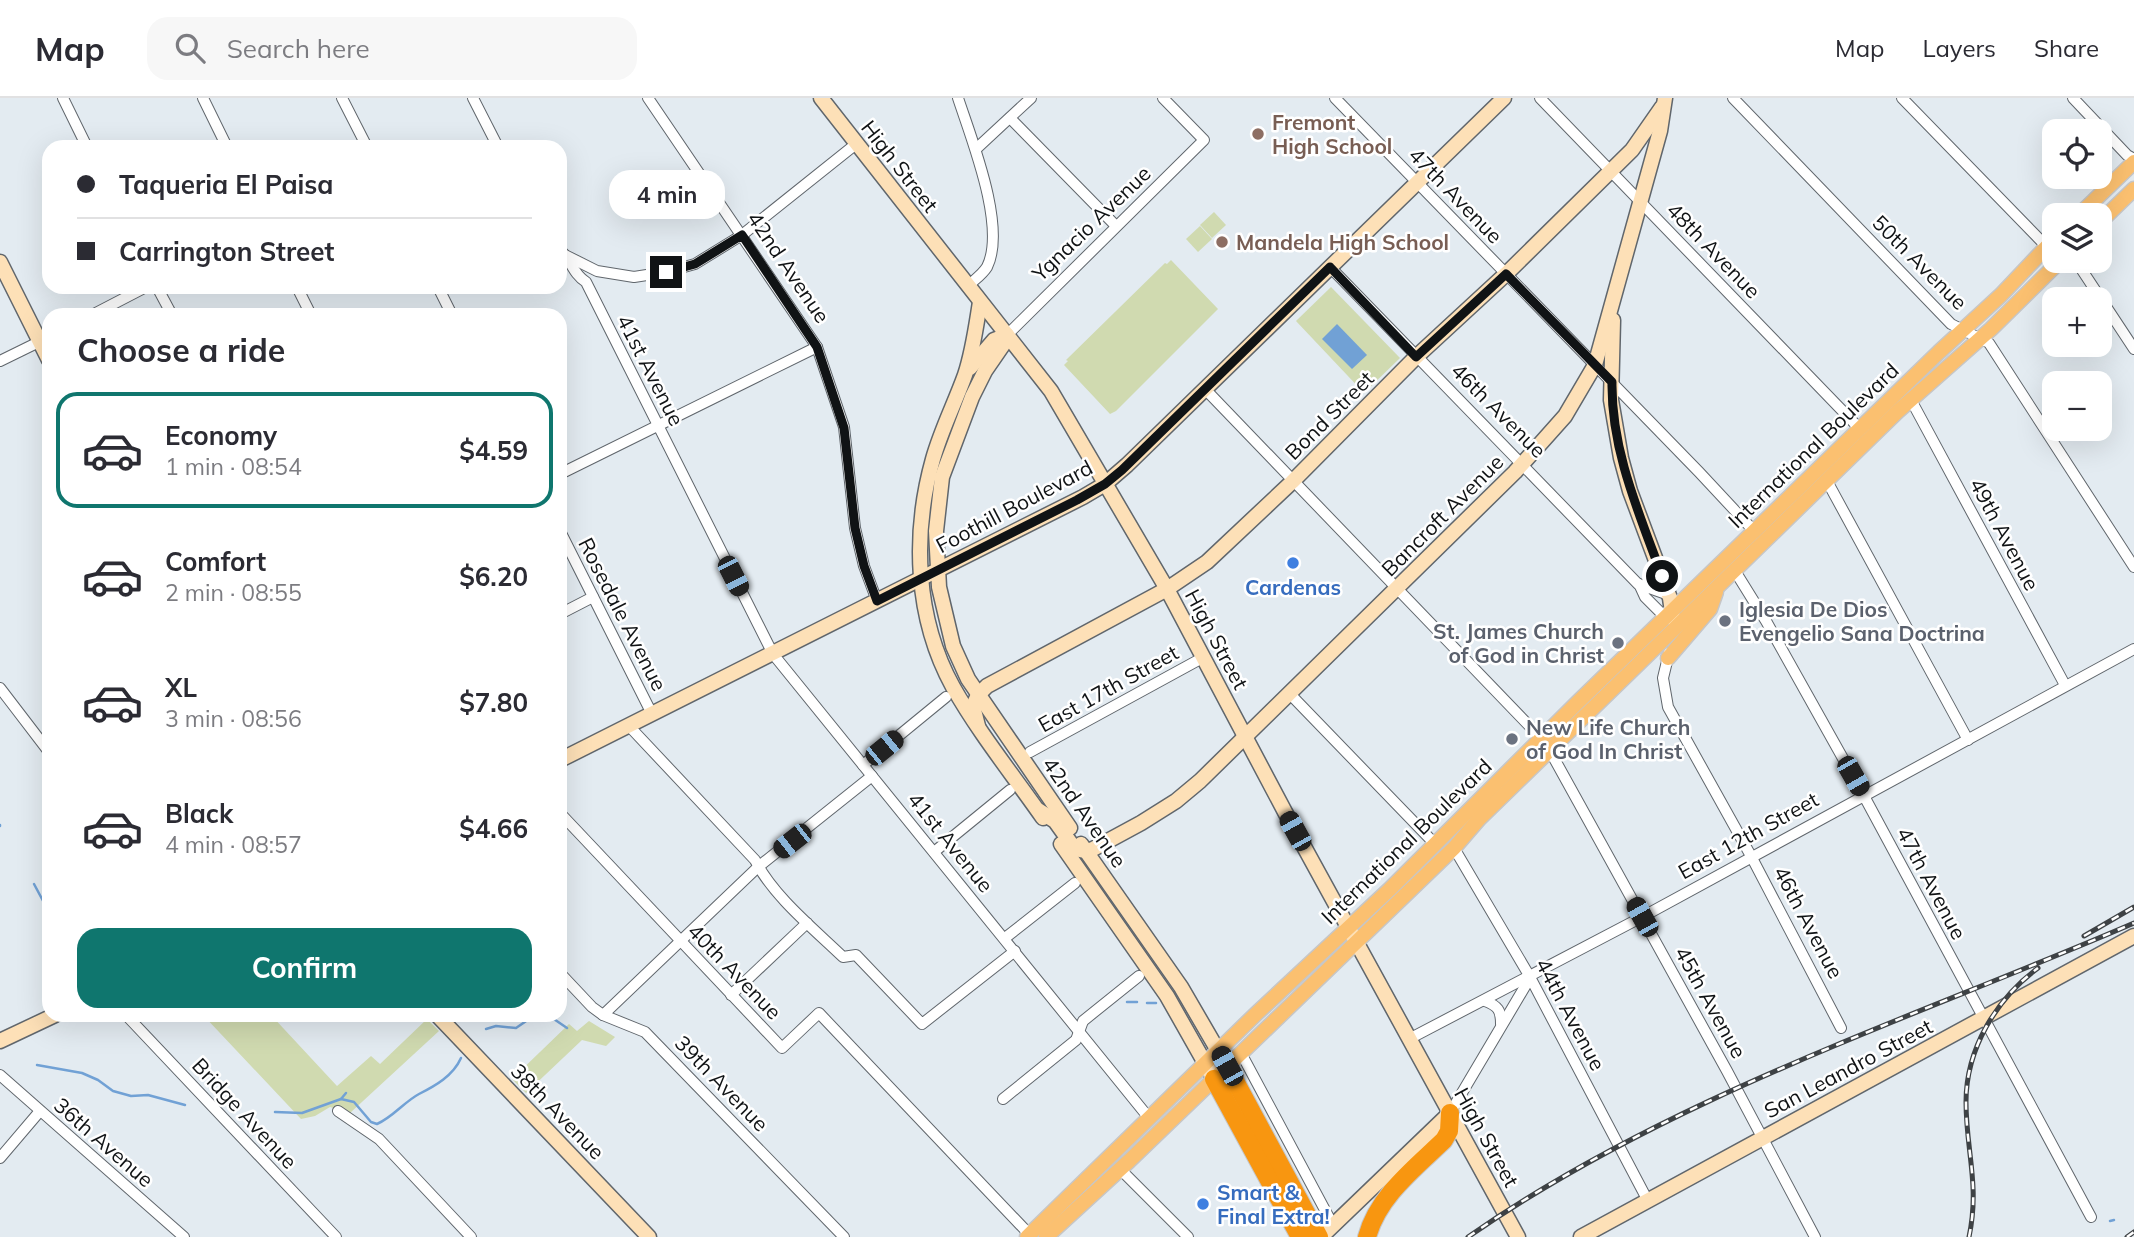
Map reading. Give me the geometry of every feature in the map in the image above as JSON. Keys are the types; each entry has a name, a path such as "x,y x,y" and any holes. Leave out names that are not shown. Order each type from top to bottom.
{"highway":[{"path":"1223,1059 1325,1233"},
{"path":"1210,1071 1300,1237"},
{"path":"1367,1237 1374,1218 1390,1194 1444,1140 1449,1131 1450,1113"}],"main road":[{"name":"High Street","path":"821,98 1051,391 1167,589 1518,1237"},
{"name":"Foothill Boulevard","path":"567,757 1105,484 1504,98"},
{"name":"Bond Street","path":"978,695 987,686 1167,589 1207,562 1293,482 1416,357 1506,274 1610,171 1638,142 1664,102"},
{"name":"Bancroft Avenue","path":"1086,851 1141,823 1176,801 1398,589 1523,464 1565,416 1595,365 1660,131 1664,102"},
{"path":"2091,203 2134,160"},
{"path":"2112,210 2134,189"},
{"name":"International Boulevard","path":"1046,1237 1120,1169 1348,927 1546,744 1754,531 2042,253"},
{"path":"0,262 42,336"},
{"name":"International Boulevard","path":"1670,620 1718,587 1911,400 2048,273"},
{"path":"1614,298 1611,400 1615,427 1630,491 1669,595"},
{"path":"958,392 972,348 980,302"},
{"path":"958,392 973,363 984,350 1000,336 1007,335"},
{"name":"42nd Avenue","path":"1007,335 978,383 947,458 936,513 942,604 953,646 978,695 1169,969 1223,1059"},
{"name":"42nd Avenue","path":"958,392 934,455 920,531 921,579 936,647 953,687 978,726 1167,996 1210,1071"},
{"path":"1668,657 1710,609 1718,587"},
{"name":"46th Avenue","path":"1669,595 1670,620"},
{"path":"978,695 973,706 978,726"},
{"name":"International Boulevard","path":"1223,1059 1241,1053 1454,848 1546,744"},
{"path":"1038,810 1055,821 1075,849 1086,851"},
{"name":"San Leandro Street","path":"1581,1237 2134,936"},
{"path":"0,1041 42,1021"},
{"name":"38th Avenue","path":"444,1022 649,1237"},
{"name":"International Boulevard","path":"1028,1236 1149,1118 1210,1071"},
{"path":"1325,1233 1450,1113"}],"street":[{"path":"63,98 84,140"},
{"path":"203,98 224,140"},
{"path":"342,98 363,140"},
{"path":"473,98 494,140"},
{"name":"42nd Avenue","path":"648,98 817,347 844,428 855,528 864,566 877,601"},
{"path":"958,98 976,149 991,216 991,254 983,272 968,286"},
{"path":"976,149 1031,98"},
{"name":"Ygnacio Avenue","path":"1007,335 1204,140 1163,98"},
{"name":"47th Avenue","path":"1335,98 1754,531"},
{"name":"48th Avenue","path":"1540,98 1860,429"},
{"name":"50th Avenue","path":"1733,98 1951,324 1989,343 2134,567"},
{"path":"1902,98 2042,234"},
{"path":"2073,98 2134,160"},
{"path":"1010,118 1116,226"},
{"path":"567,255 597,271 634,277 695,264 742,235 856,144"},
{"name":"41st Avenue","path":"567,261 586,282 773,654 1149,1118"},
{"name":"46th Avenue","path":"1330,267 1638,584 1644,597 1670,620 1668,657 1663,678 1668,707 1751,856 1841,1028"},
{"path":"586,282 597,271"},
{"path":"2084,273 2134,349"},
{"path":"106,308 132,294"},
{"path":"0,361 42,340"},
{"path":"567,471 817,347"},
{"name":"45th Avenue","path":"1205,389 1546,744 1815,1237"},
{"name":"49th Avenue","path":"1911,400 2065,685"},
{"path":"1827,481 1968,740"},
{"name":"Rosedale Avenue","path":"567,545 652,714"},
{"name":"47th Avenue","path":"1735,571 1864,796 2091,1217"},
{"name":"46th Avenue","path":"1638,584 1669,595"},
{"path":"567,610 593,597"},
{"name":"East 12th Street","path":"1409,1039 1642,917 2134,649"},
{"name":"East 17th Street","path":"1030,752 1204,657"},
{"path":"0,688 42,743"},
{"path":"1289,693 1436,845"},
{"path":"863,765 946,697"},
{"path":"629,726 755,860 762,874 807,923 843,957 856,955 922,1024 1015,951"},
{"path":"603,1015 758,867 872,776"},
{"path":"934,852 1010,790"},
{"name":"40th Avenue","path":"567,821 782,1048 819,1013 1028,1236"},
{"name":"44th Avenue","path":"1454,848 1530,977 1648,1200"},
{"path":"1004,938 1075,883"},
{"path":"731,995 807,923"},
{"path":"1003,1099 1076,1040 1083,1021 1139,976"},
{"path":"1450,1113 1530,977"},
{"name":"39th Avenue","path":"567,980 603,1015 645,1032 844,1237"},
{"path":"1485,1001 1496,1005 1501,1012 1500,1028"},
{"name":"Bridge Avenue","path":"132,1022 336,1237"},
{"path":"1241,1053 1325,1233"},
{"name":"36th Avenue","path":"0,1075 184,1237"},
{"path":"0,1158 40,1111"},
{"path":"338,1111 379,1139 471,1237"},
{"path":"1120,1169 1188,1237"}],"green space":[{"path":"1214,212 1226,225 1212,238 1200,225"},
{"path":"1200,226 1212,239 1198,252 1186,239"},
{"path":"1171,260 1218,309 1110,414 1064,365 1068,361 1066,360"},
{"path":"1331,287 1400,358 1364,393 1296,321"},
{"path":"589,1021 615,1037 606,1046 582,1040 526,1093 512,1079 569,1024 577,1031"},
{"path":"210,1022 278,1022 337,1086 371,1056 380,1064 424,1022 430,1022 439,1031 350,1113 330,1107 315,1116 301,1119"}],"water":[{"path":"1337,324 1367,355 1352,369 1322,339"}],"waterway":[{"path":"34,884 42,899"},
{"path":"1127,1002 1137,1002"},
{"path":"1147,1003 1156,1003"},
{"path":"486,1029 496,1026 516,1028 525,1022"},
{"path":"558,1022 567,1028"},
{"path":"275,1112 302,1113 341,1099 354,1102 371,1122 377,1124 443,1080 461,1058"},
{"path":"37,1065 82,1073 113,1091 131,1096 148,1095 185,1105"},
{"path":"341,1099 346,1093"},
{"path":"2110,1221 2114,1220"}],"railway":[{"path":"2084,936 2134,907"},
{"path":"1468,1237 1546,1187 1626,1142 1709,1101 2134,923"},
{"path":"1969,1237 1973,1184 1966,1102 1971,1063 1986,1027 1997,1010 2023,980 2038,968"},
{"path":"2127,1237 2134,1232"}],"place":[{"name":"Fremont High School","path":"1258,134"},
{"name":"Mandela High School","path":"1222,242"},
{"name":"Cardenas","path":"1293,563"},
{"name":"Iglesia De Dios Evengelio Sana Doctrina","path":"1725,621"},
{"name":"St. James Church of God in Christ","path":"1618,643"},
{"name":"New Life Church of God In Christ","path":"1512,739"},
{"name":"Smart & Final Extra!","path":"1203,1204"}],"route":[{"path":"666,272 695,264 742,235 817,347 844,428 855,528 864,566 877,601 1105,484 1330,267 1416,357 1506,274 1612,382 1611,400 1621,458 1630,491 1662,576"}]}
